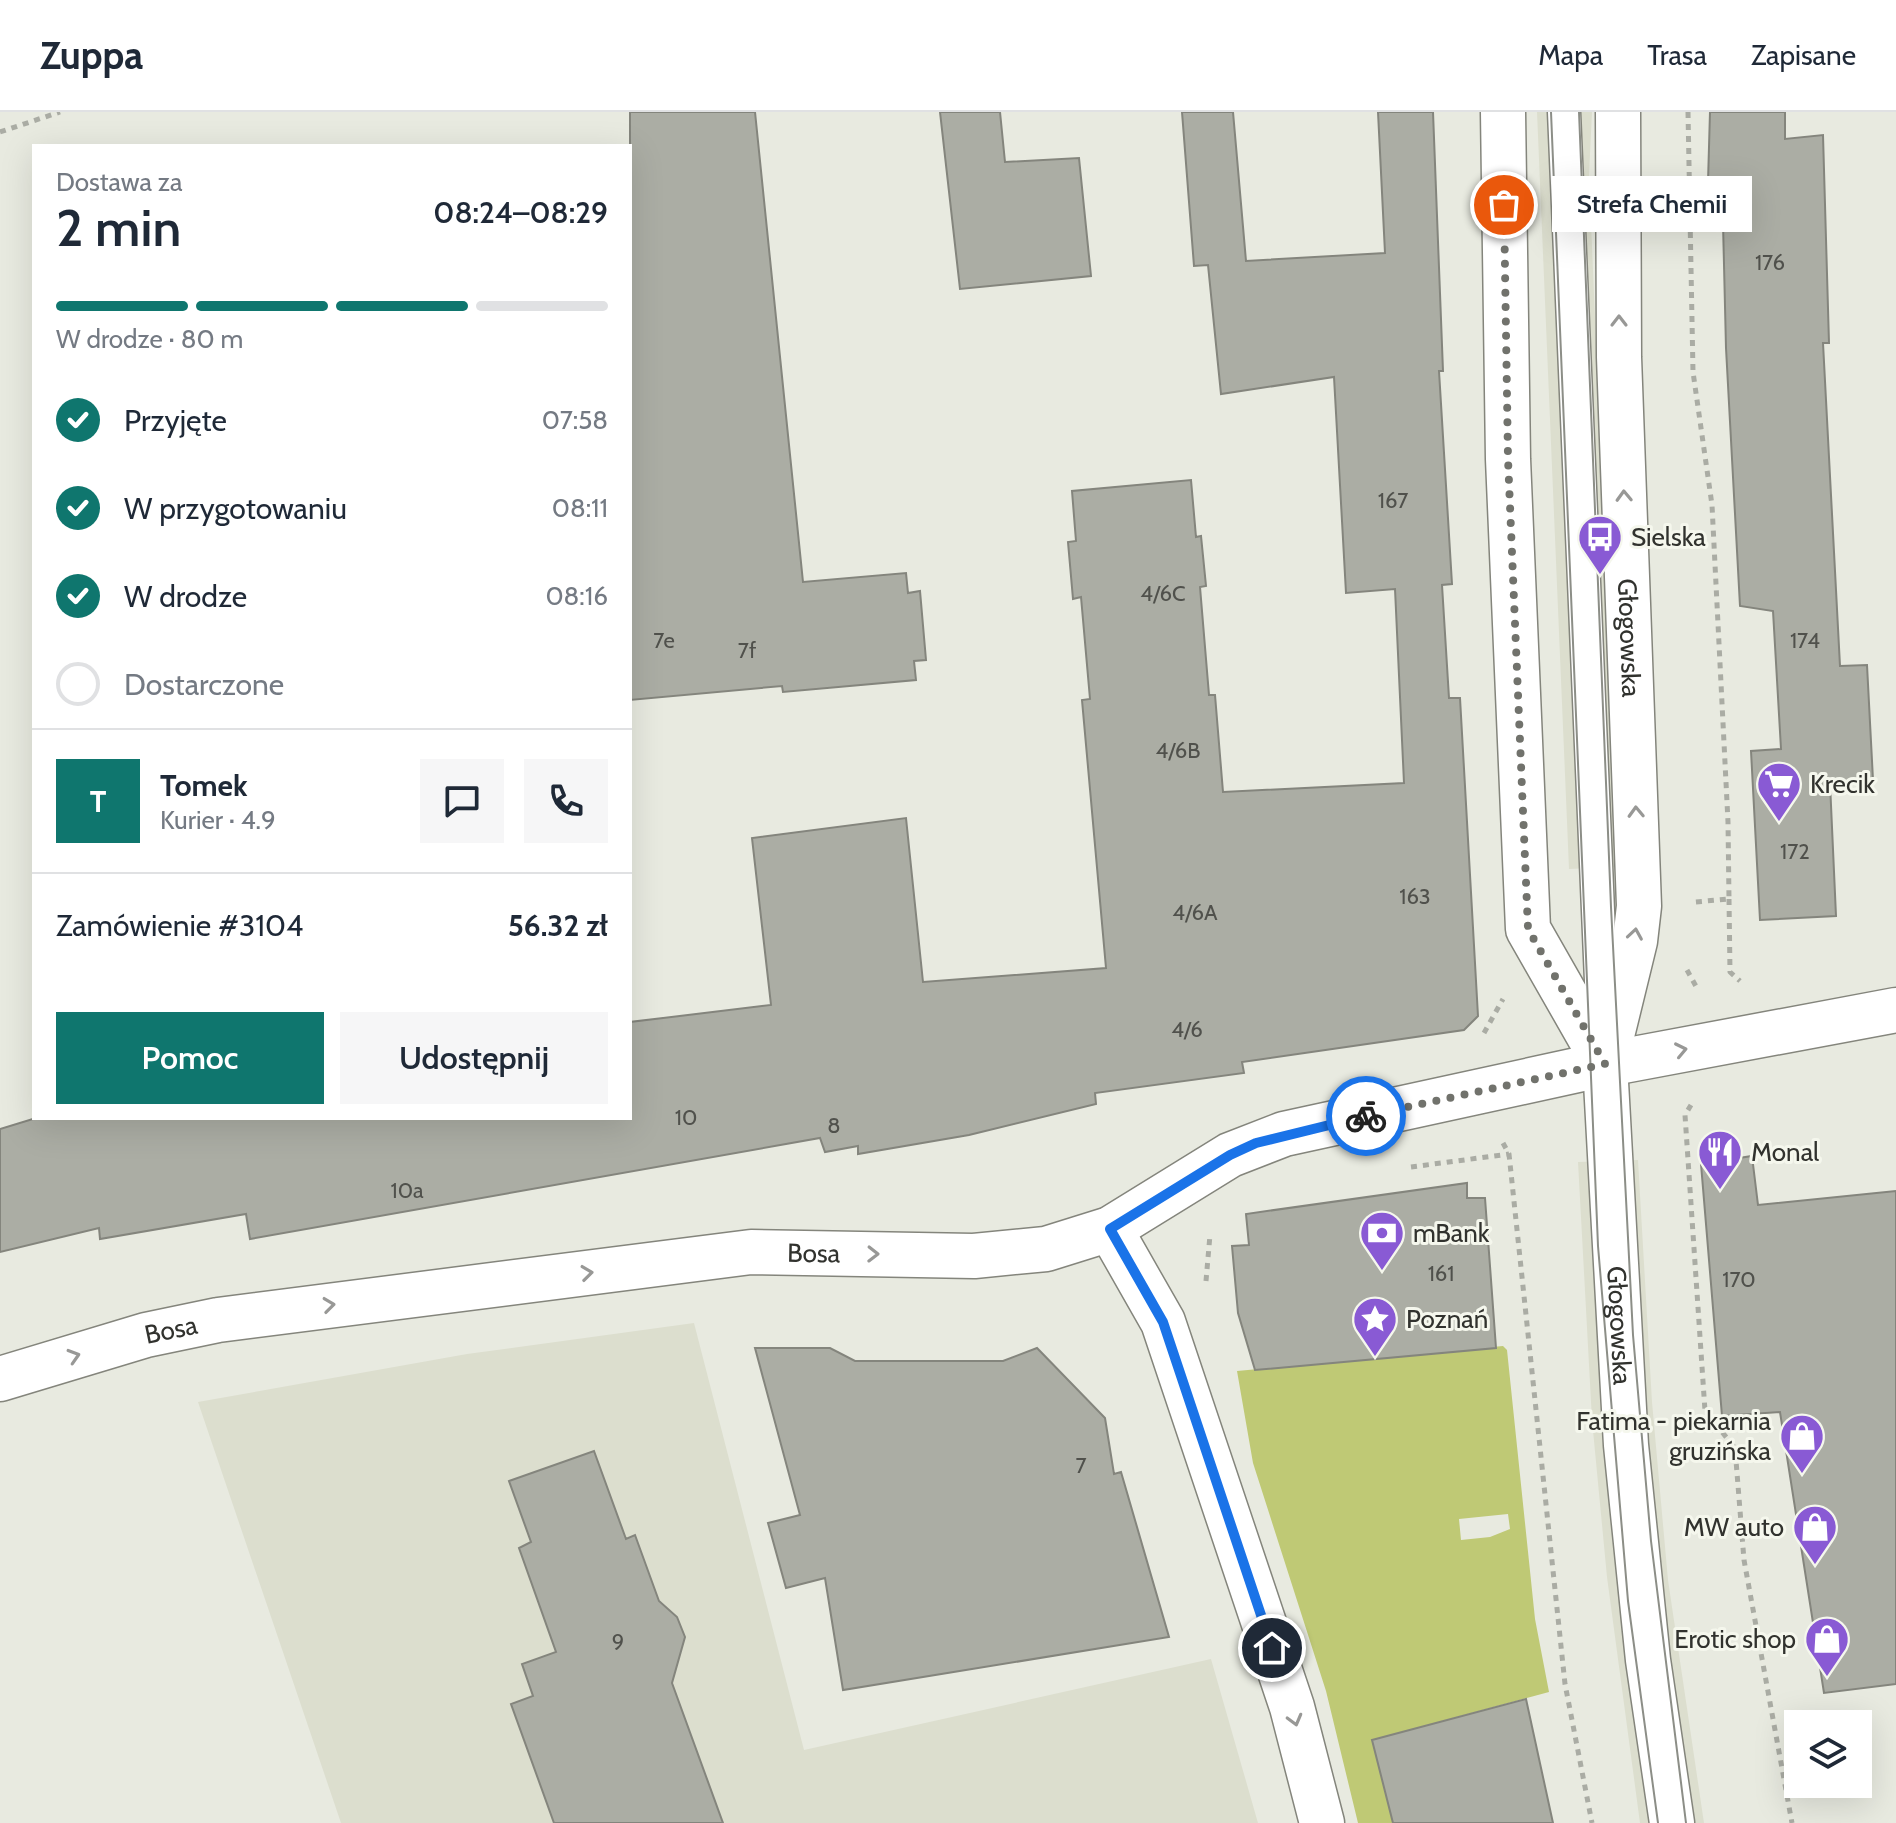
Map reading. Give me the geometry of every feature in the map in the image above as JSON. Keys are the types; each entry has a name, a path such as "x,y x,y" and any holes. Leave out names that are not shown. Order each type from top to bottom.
{"street":[{"name":"Głogowska","path":"1503,112 1508,459 1528,929 1605,1064"},
{"name":"Głogowska","path":"1618,112 1619,357 1639,906 1635,941 1605,1064 1626,1445 1648,1660 1672,1823"},
{"path":"1605,1064 1896,1010"},
{"name":"Bosa","path":"0,1379 146,1335 259,1314 751,1252 1013,1254 1046,1249 1110,1229 1230,1155 1256,1143 1605,1064"},
{"path":"1110,1229 1163,1322 1292,1707 1322,1823"}],"lane":[{"path":"1564,112 1605,1064"}],"path":[{"path":"0,132 60,112"},
{"path":"1688,112 1693,372 1712,505 1730,972 1748,989"},
{"path":"1688,902 1729,899"},
{"path":"1680,958 1700,994 1710,1071 1685,1115 1705,1411 1735,1448 1744,1560 1792,1823"},
{"path":"1405,1168 1509,1154"},
{"path":"1205,1293 1209,1237 1216,1225"}],"shaded area":[{"path":"1537,112 1592,112 1589,175 1618,867 1569,869"},
{"path":"1638,1160 1652,1402 1668,1580 1704,1823 1640,1823 1607,1577 1592,1420 1578,1162"},
{"path":"694,1323 804,1750 1211,1659 1258,1823 341,1823 198,1402 467,1354"}],"green space":[{"path":"1503,1346 1507,1350 1535,1619 1549,1692 1372,1740 1393,1823 1358,1823 1326,1691 1253,1463 1237,1371","holes":["1508,1514 1510,1529 1490,1537 1461,1540 1459,1519"]}],"building":[{"path":"630,112 755,112 803,582 906,573 908,593 920,591 926,660 914,661 916,680 783,692 782,686 632,700"},
{"path":"940,112 1000,112 1005,162 1079,158 1091,276 960,289"},
{"path":"1182,112 1233,112 1246,261 1385,253 1378,112 1433,112 1443,371 1439,371 1452,584 1442,585 1449,698 1460,698 1478,1016 1464,1030 1242,1062 1244,1073 1095,1093 1096,1104 969,1135 858,1154 858,1146 825,1152 820,1138 250,1239 246,1214 100,1239 99,1228 0,1252 0,1129 32,1119 632,1120 632,1022 771,1005 752,838 906,818 923,982 1106,968 1082,700 1090,699 1081,597 1073,599 1068,542 1076,541 1072,491 1191,480 1196,537 1201,536 1206,586 1200,587 1209,695 1215,695 1223,792 1404,783 1395,589 1346,593 1334,377 1221,394 1208,265 1194,266"},
{"path":"1710,112 1785,112 1785,139 1823,135 1829,343 1823,343 1840,666 1867,665 1873,780 1830,783 1836,916 1760,920 1751,751 1781,749 1773,611 1740,606 1726,348 1722,181 1708,182"},
{"path":"1752,1156 1758,1205 1896,1191 1896,1684 1824,1693 1780,1412 1722,1416 1701,1164"},
{"path":"1467,1183 1467,1198 1485,1198 1496,1348 1255,1370 1238,1313 1232,1246 1249,1245 1246,1214"},
{"path":"755,1348 830,1348 855,1361 1003,1361 1037,1348 1105,1418 1114,1474 1121,1472 1169,1637 843,1690 825,1578 786,1588 768,1523 800,1515"},
{"path":"594,1451 626,1539 635,1535 659,1601 677,1617 685,1637 672,1683 723,1823 554,1823 511,1704 533,1696 522,1664 556,1652 519,1548 531,1542 509,1481"},
{"path":"1526,1699 1553,1823 1393,1823 1372,1740"}],"tram line":[{"path":"1551,112 1598,1246 1628,1601 1658,1823"},
{"path":"1579,112 1611,907 1633,1335 1651,1541 1686,1823"}],"way so far":[{"path":"1366,1116 1605,1064 1528,929 1508,459 1504,205"}],"place":[{"name":"Strefa Chemii","path":"1504,205"},
{"name":"Sielska","path":"1600,576"},
{"name":"Krecik","path":"1779,823"},
{"name":"Monal","path":"1720,1191"},
{"name":"mBank","path":"1382,1272"},
{"name":"Poznań","path":"1375,1358"},
{"name":"Fatima - piekarnia gruzińska","path":"1802,1475"},
{"name":"MW auto","path":"1815,1566"},
{"name":"Erotic shop","path":"1827,1678"}],"route":[{"path":"1272,1648 1163,1322 1110,1229 1230,1155 1256,1143 1366,1116"}]}
